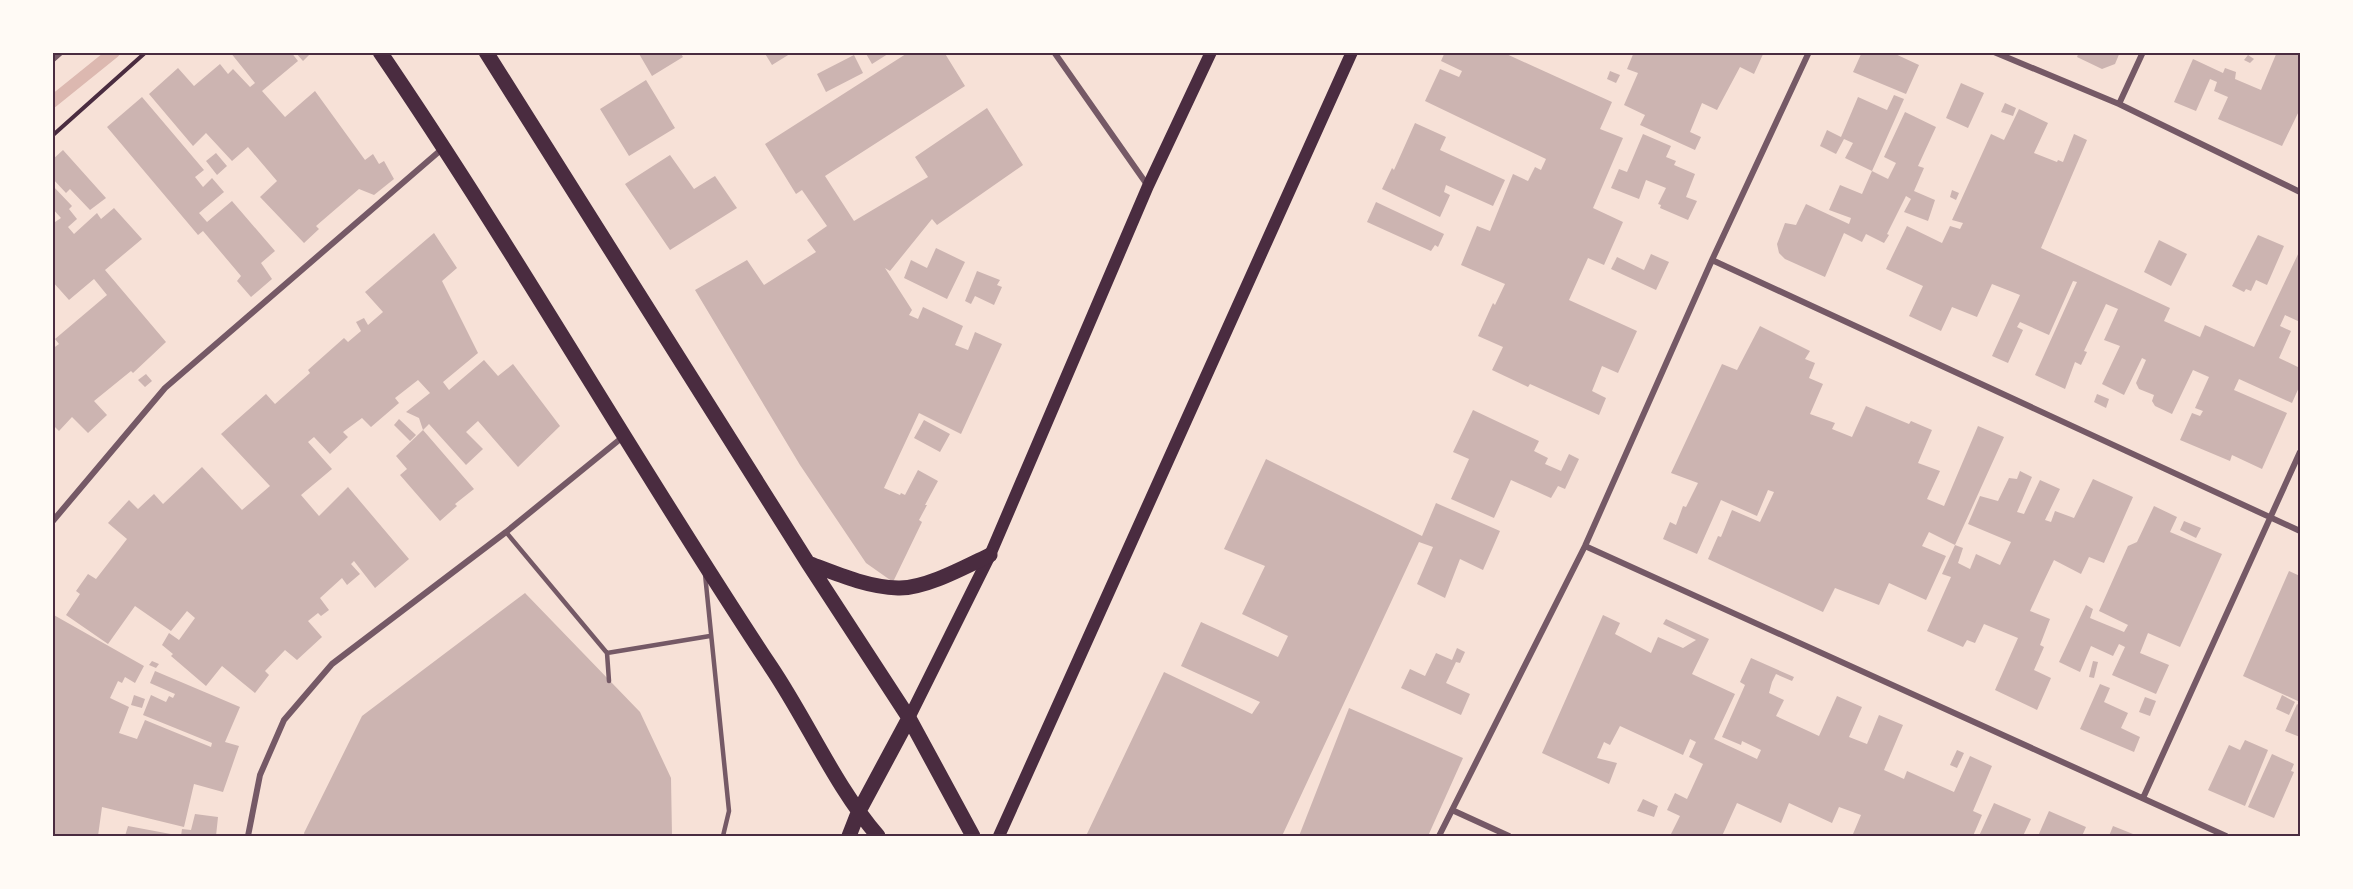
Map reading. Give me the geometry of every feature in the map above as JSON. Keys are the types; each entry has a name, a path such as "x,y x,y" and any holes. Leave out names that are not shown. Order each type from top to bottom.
{"main road":[{"path":"381,52 445,147 705,567 780,680 858,813 878,837"},
{"path":"486,52 808,563 909,718 973,837"},
{"path":"849,837 858,813 909,718 990,555 1148,186 1211,52"},
{"path":"999,837 1352,52"},
{"path":"808,563 863,583 900,589 936,580 990,555"}],"street":[{"path":"52,60 61,52"},
{"path":"1054,52 1148,186"},
{"path":"1439,837 1585,546 1712,260 1809,52"},
{"path":"1994,52 2119,104 2301,192"},
{"path":"2119,104 2143,52"},
{"path":"52,522 165,388 445,147"},
{"path":"1712,260 2301,531"},
{"path":"248,837 260,775 284,720 332,664 507,532 624,435"},
{"path":"2143,798 2301,452"},
{"path":"1585,546 2226,837"},
{"path":"1452,810 1509,837"}],"lane":[{"path":"507,532 607,653 609,681"},
{"path":"705,567 729,811 723,837"},
{"path":"607,653 710,636"}],"path":[{"path":"52,136 146,52"}],"building":[{"path":"230,52 291,52 298,61 262,91 285,117 315,91 365,160 373,154 379,164 384,161 394,179 374,195 359,189 316,226 319,229 304,243 260,197 277,181 248,147 232,161 206,133 193,146 149,94 178,68 194,86 220,64 228,74 233,69 250,87 255,83"},
{"path":"295,52 312,52 303,61"},
{"path":"638,52 680,52 683,57 652,76"},
{"path":"764,52 793,52 772,65"},
{"path":"865,52 891,52 872,64"},
{"path":"909,52 944,52 965,86 825,176 854,221 928,177 915,157 987,108 1023,165 937,225 932,219 890,271 885,268 912,310 909,315 918,319 923,307 963,326 955,345 968,350 975,332 1002,344 961,434 919,413 884,488 905,495 918,470 938,481 925,505 927,505 919,520 922,522 893,582 866,563 800,465 695,290 747,260 764,285 816,252 807,240 827,226 802,190 796,194 765,144"},
{"path":"1445,52 1502,52 1612,102 1600,129 1623,138 1593,208 1623,222 1604,265 1588,258 1569,300 1637,331 1618,373 1602,366 1592,391 1606,398 1599,415 1530,384 1528,387 1492,370 1503,347 1478,336 1493,303 1495,305 1505,284 1461,265 1477,226 1490,231 1513,174 1528,181 1535,167 1541,170 1546,159 1425,101 1440,69 1459,77 1462,71 1441,61"},
{"path":"1634,52 1764,52 1754,74 1740,67 1717,110 1702,103 1690,132 1701,137 1695,150 1640,125 1645,115 1624,105 1638,73 1627,69"},
{"path":"1862,52 1891,52 1919,65 1906,94 1853,72"},
{"path":"2079,52 2120,52 2115,64 2102,69 2077,57"},
{"path":"2277,52 2300,52 2300,109 2282,146 2218,119 2228,97 2214,91 2217,82 2210,79 2196,111 2174,102 2193,59 2223,73 2225,68 2236,72 2235,79 2261,90"},
{"path":"854,55 863,73 826,92 817,74"},
{"path":"2248,55 2254,59 2250,63 2244,60"},
{"path":"1610,71 1620,75 1616,83 1607,79"},
{"path":"646,80 675,128 629,156 600,109"},
{"path":"1961,83 1984,93 1968,128 1946,118"},
{"path":"1894,95 1904,99 1872,171 1845,158 1853,143 1844,139 1836,154 1820,146 1827,130 1841,137 1858,97 1887,110"},
{"path":"142,97 204,170 195,177 203,187 212,178 224,192 199,213 207,222 232,201 275,251 261,263 272,279 251,297 237,281 241,276 203,231 198,235 107,127"},
{"path":"2005,103 2016,108 2013,116 2001,112"},
{"path":"2019,109 2048,123 2034,153 2063,162 2074,134 2087,140 2041,248 2170,308 2164,321 2200,337 2205,325 2254,347 2300,250 2300,322 2285,315 2280,326 2291,331 2279,358 2300,368 2300,385 2292,403 2239,379 2234,390 2287,413 2262,469 2232,455 2230,461 2180,440 2192,413 2200,416 2203,411 2195,408 2209,377 2193,370 2172,414 2155,406 2152,401 2154,395 2139,389 2136,383 2146,360 2142,358 2124,395 2102,384 2120,346 2104,340 2118,309 2106,304 2084,351 2087,352 2081,365 2075,362 2065,389 2035,375 2077,282 2073,281 2049,335 2020,322 2017,327 2023,330 2008,363 1992,356 2020,295 1992,284 1977,317 1952,307 1941,331 1909,316 1923,286 1886,269 1907,226 1942,243 1950,226 1960,229 1963,223 1952,220 1991,134 2004,140"},
{"path":"1905,112 1936,127 1918,166 1924,168 1914,191 1935,200 1928,221 1904,212 1911,199 1906,196 1884,243 1866,234 1862,242 1844,233 1825,277 1785,259 1779,253 1777,244 1785,223 1796,225 1806,204 1849,224 1851,218 1829,210 1840,185 1862,194 1872,171 1888,179 1896,163 1884,157"},
{"path":"1415,123 1446,137 1440,150 1505,180 1493,206 1446,185 1444,192 1450,195 1440,217 1382,189 1392,168 1394,170"},
{"path":"1643,134 1671,146 1666,157 1676,161 1674,165 1695,174 1686,197 1697,201 1688,220 1660,208 1661,205 1658,204 1666,188 1646,180 1639,199 1611,188 1619,169 1627,172"},
{"path":"63,150 106,198 90,210 70,189 66,193 52,178 52,160"},
{"path":"216,153 227,166 217,175 206,161"},
{"path":"670,155 694,189 715,176 737,208 670,250 625,184"},
{"path":"52,185 72,206 69,209 77,219 68,227 74,234 97,213 101,219 114,208 142,239 105,270 166,342 133,373 131,371 94,401 107,415 88,433 72,417 59,431 52,424 52,349 59,344 55,339 107,295 94,279 69,300 52,281 52,224 61,218 52,208"},
{"path":"1952,190 1959,193 1956,200 1950,197"},
{"path":"1376,202 1444,234 1438,247 1435,245 1431,251 1367,222"},
{"path":"434,233 457,268 442,281 478,353 443,382 449,390 484,360 498,376 513,364 560,426 518,467 478,421 466,432 483,449 466,465 429,424 423,430 419,418 406,412 430,393 418,380 395,398 399,403 371,427 362,418 343,432 348,437 330,454 314,437 308,442 332,469 301,495 319,516 348,487 409,559 375,588 354,561 351,564 360,574 347,585 342,578 320,598 329,610 321,616 318,613 308,621 322,637 297,660 285,650 265,671 269,675 255,693 222,666 206,686 171,656 173,654 162,645 169,633 179,640 195,618 187,611 171,631 135,606 108,644 66,615 80,594 76,591 88,574 96,579 127,539 108,523 129,500 138,509 154,494 163,504 202,467 242,510 270,486 221,434 266,394 275,404 344,338 348,342 361,331 356,322 364,318 368,325 383,312 365,292"},
{"path":"2258,235 2284,246 2267,285 2256,280 2251,291 2246,289 2244,292 2232,286"},
{"path":"2159,240 2187,254 2171,286 2144,272"},
{"path":"936,248 965,262 947,299 904,278 911,260 927,268"},
{"path":"1651,254 1669,262 1656,290 1611,269 1617,257 1644,270"},
{"path":"977,271 1000,280 997,285 1002,287 994,305 975,296 971,304 965,301"},
{"path":"1760,326 1810,351 1805,359 1815,363 1809,378 1823,384 1810,414 1835,423 1832,429 1852,437 1866,406 1909,424 1911,421 1932,430 1918,463 1940,471 1927,499 1944,506 1978,426 2004,437 1955,545 1929,532 1922,546 1946,556 1926,600 1889,583 1879,605 1835,588 1823,612 1708,559 1718,536 1721,537 1732,510 1760,522 1774,492 1768,490 1757,516 1721,500 1697,554 1663,539 1670,522 1676,525 1683,506 1686,507 1698,483 1671,473 1722,364 1737,370"},
{"path":"146,374 152,381 145,387 138,380"},
{"path":"2097,394 2109,399 2106,408 2094,402"},
{"path":"1473,410 1539,441 1534,451 1548,458 1545,464 1561,471 1569,454 1579,459 1565,489 1558,486 1551,498 1511,480 1494,518 1451,499 1469,459 1453,452"},
{"path":"399,419 416,435 410,441 394,425"},
{"path":"924,420 950,434 940,452 914,438"},
{"path":"423,430 474,489 455,504 457,506 440,521 400,475 407,469 396,456"},
{"path":"1266,459 1422,536 1436,503 1500,531 1483,570 1460,559 1445,598 1417,584 1433,547 1419,542 1282,836 1086,836 1164,672 1252,714 1260,702 1181,666 1201,622 1278,657 1288,636 1242,614 1265,566 1224,549"},
{"path":"2020,471 2032,477 2017,512 2024,514 2040,480 2060,489 2045,520 2051,522 2055,511 2074,518 2093,479 2133,497 2104,563 2089,557 2081,574 2054,560 2030,611 2050,619 2040,645 2044,647 2034,670 2051,678 2037,710 1995,690 2018,638 1984,624 1975,643 1967,640 1963,647 1927,631 1951,577 1942,574 1955,545 1963,548 1958,563 1970,569 1976,554 2000,565 2011,542 1968,524 1980,496 1998,501 2009,478 2017,479"},
{"path":"2154,506 2177,517 2170,532 2222,554 2180,647 2148,633 2140,653 2169,665 2156,694 2112,675 2125,647 2119,644 2113,656 2091,646 2080,672 2059,662 2086,605 2093,609 2090,618 2124,632 2128,625 2099,611 2128,546 2137,542"},
{"path":"2184,521 2201,528 2196,538 2180,530"},
{"path":"2289,571 2300,576 2300,702 2243,676"},
{"path":"525,593 640,712 671,778 672,836 305,836 304,833 362,716"},
{"path":"52,614 144,666 135,683 125,677 122,683 118,681 110,698 129,707 119,733 137,739 145,720 211,747 212,743 143,715 151,695 166,702 169,696 173,698 175,694 150,683 155,671 240,707 225,742 239,746 223,792 194,784 184,827 102,807 98,836 52,836"},
{"path":"1603,615 1620,623 1615,634 1651,653 1658,637 1683,648 1696,640 1663,624 1666,619 1709,639 1692,674 1735,694 1714,739 1757,759 1761,750 1742,741 1741,745 1722,737 1745,685 1740,682 1751,658 1794,677 1792,681 1776,674 1772,682 1769,693 1784,700 1776,716 1819,736 1837,696 1862,707 1849,737 1867,744 1879,715 1903,725 1884,770 1904,779 1907,771 1954,792 1970,756 1992,766 1973,811 1982,815 1973,836 1860,836 1853,834 1861,815 1839,807 1832,823 1789,803 1781,823 1737,803 1722,836 1670,836 1680,816 1667,810 1675,793 1687,799 1703,764 1689,757 1696,742 1690,739 1683,755 1620,726 1610,745 1604,742 1597,758 1617,763 1609,784 1542,753"},
{"path":"1457,648 1465,652 1460,663 1456,662 1446,683 1470,694 1461,715 1401,688 1410,669 1425,676 1436,653 1452,660"},
{"path":"152,661 159,664 156,668 149,665"},
{"path":"2093,661 2098,662 2094,678 2089,677"},
{"path":"2100,684 2110,688 2104,702 2128,713 2121,728 2140,737 2134,752 2080,729"},
{"path":"134,695 145,699 142,708 131,705"},
{"path":"2282,695 2295,702 2289,715 2276,709"},
{"path":"2145,697 2156,701 2150,716 2139,712"},
{"path":"2297,704 2300,706 2300,737 2285,731"},
{"path":"1349,708 1463,758 1428,836 1299,836"},
{"path":"2245,740 2268,750 2245,806 2208,790 2229,745 2240,750"},
{"path":"1957,750 1964,753 1957,768 1950,765"},
{"path":"2272,754 2294,764 2291,771 2294,772 2274,818 2248,807"},
{"path":"1643,799 1658,806 1654,817 1637,811"},
{"path":"1994,803 2031,819 2023,836 1979,836"},
{"path":"2049,811 2086,827 2082,836 2038,836"},
{"path":"195,814 218,817 216,836 181,836 182,829 191,830"},
{"path":"128,826 176,835 176,836 125,836"},
{"path":"2113,826 2133,834 2131,836 2109,836"}],"waterway":[{"path":"52,102 114,52"}]}
